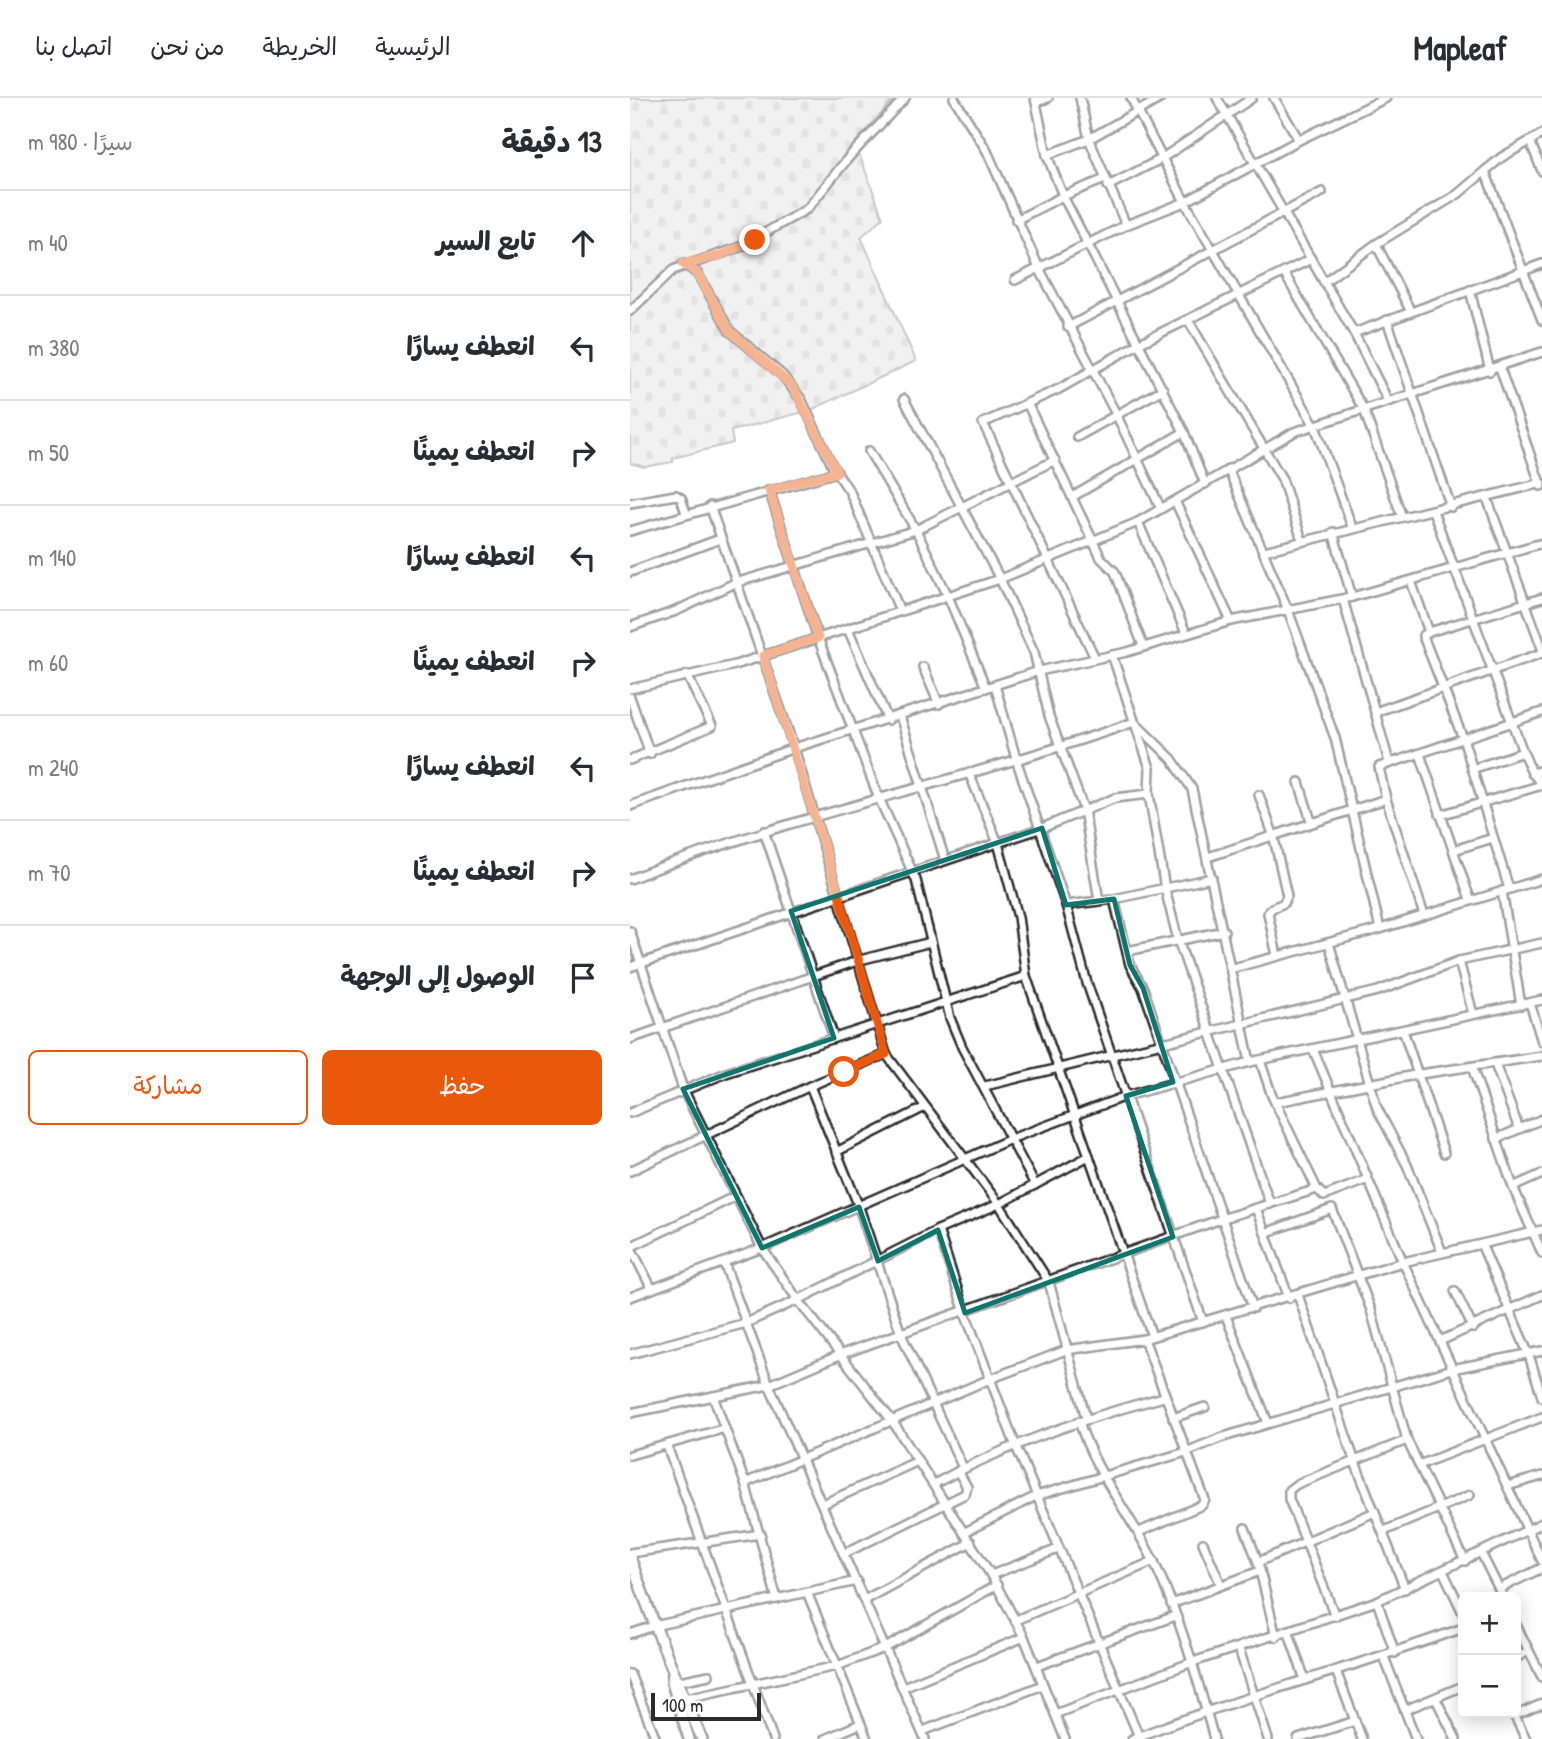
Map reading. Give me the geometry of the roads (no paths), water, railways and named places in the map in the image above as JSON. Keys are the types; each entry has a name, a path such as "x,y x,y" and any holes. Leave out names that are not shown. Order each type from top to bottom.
{"street":[{"path":"630,311 659,281 683,264 740,247 807,209 849,157 905,98"},
{"path":"954,98 987,151 1039,268 1116,414 1161,509"},
{"path":"1048,98 1036,100 1047,155 1063,196 1163,389 1205,484"},
{"path":"1080,98 1089,139 1126,225"},
{"path":"1130,98 1185,202 1315,425 1352,527"},
{"path":"1047,155 1089,139 1161,98"},
{"path":"1217,98 1259,165 1354,332 1388,401"},
{"path":"1016,220 1063,196 1107,183 1161,159 1252,98"},
{"path":"1274,98 1300,141"},
{"path":"1015,280 1086,243 1185,202 1386,98"},
{"path":"1324,282 1376,244 1458,194 1485,171 1542,134"},
{"path":"1530,141 1542,171"},
{"path":"1485,171 1542,320"},
{"path":"1068,327 1322,192"},
{"path":"1376,244 1410,310"},
{"path":"1095,658 983,422 1027,403 1138,344 1311,259"},
{"path":"683,264 697,273 730,331 793,387 850,492 900,611"},
{"path":"1354,332 1542,264"},
{"path":"1284,273 1364,410 1402,517"},
{"path":"1470,289 1490,371"},
{"path":"1188,320 1288,493 1303,540"},
{"path":"1387,320 1451,507"},
{"path":"630,689 763,656 1000,579 1138,522 1264,448 1315,425 1500,368 1542,352"},
{"path":"1264,551 1352,527 1541,485 1500,368"},
{"path":"1077,437 1163,389"},
{"path":"904,399 963,507 1032,648 1061,748 1084,810 1099,901"},
{"path":"1027,403 1102,562 1115,572 1143,646"},
{"path":"1072,497 1184,432"},
{"path":"869,451 916,530 990,687 1042,828 1087,983 1203,1322"},
{"path":"630,627 676,611 736,583 916,530 1055,460"},
{"path":"1228,469 1288,610 1335,738 1380,929"},
{"path":"630,531 685,513 837,472"},
{"path":"769,490 818,638 878,796 912,871 945,1002 962,1047 1035,1185"},
{"path":"630,503 676,495 681,498 685,513"},
{"path":"1487,498 1542,648"},
{"path":"1175,501 1231,621"},
{"path":"710,506 794,748 860,960 886,1054 999,1204 1049,1282 1093,1461 1139,1532 1154,1561 1171,1604 1214,1739"},
{"path":"1433,511 1523,752 1532,774 1542,784 1440,815"},
{"path":"1138,522 1186,632"},
{"path":"1333,532 1352,597"},
{"path":"630,572 720,538"},
{"path":"630,806 794,748 939,705 1039,671 1112,655 1231,621 1352,597 1542,542"},
{"path":"1411,581 1429,632"},
{"path":"1521,1004 1506,890 1493,838 1464,741 1423,641 1424,635 1429,632 1542,598"},
{"path":"1343,599 1390,762"},
{"path":"848,629 888,720"},
{"path":"1375,712 1542,653"},
{"path":"1112,655 1152,773 1149,794 1165,888 1178,940 1208,1033 1270,1204"},
{"path":"923,667 939,705"},
{"path":"630,760 650,754 712,726 687,675"},
{"path":"630,697 650,754"},
{"path":"1424,915 1386,799 1378,771 1380,766 1464,741 1542,712"},
{"path":"900,716 944,860"},
{"path":"630,879 815,815 878,796 1017,762 1134,722"},
{"path":"1134,722 1172,758 1188,781 1233,968 1250,1062"},
{"path":"1472,769 1523,752"},
{"path":"1420,754 1470,899"},
{"path":"1532,774 1542,770"},
{"path":"968,773 998,843 1018,917 1026,976 1152,1336"},
{"path":"1299,782 1311,821"},
{"path":"630,967 839,894 1042,828 1115,798 1149,794"},
{"path":"1259,795 1273,834 1287,897 1286,902 1272,908 1268,913 1278,956"},
{"path":"1208,857 1311,821 1386,799"},
{"path":"764,831 834,1038"},
{"path":"1454,850 1493,838"},
{"path":"1066,905 1114,899 1212,878"},
{"path":"1233,968 1380,929 1470,899 1542,879"},
{"path":"1114,899 1127,951 1143,988 1173,1082 1253,1308"},
{"path":"1127,951 1224,930"},
{"path":"630,931 683,1089 704,1136 762,1248 798,1300 892,1422 965,1532 1016,1620 1065,1739"},
{"path":"630,1040 860,960 931,942"},
{"path":"1329,943 1377,1108 1407,1165 1442,1252"},
{"path":"985,1086 1402,985 1459,961 1542,943"},
{"path":"1459,961 1472,1014"},
{"path":"630,1113 683,1089 1026,976"},
{"path":"630,1297 762,1248 1013,1139 1126,1096 1250,1062 1542,1000"},
{"path":"1530,1003 1542,1042"},
{"path":"1403,1030 1420,1074 1444,1153"},
{"path":"1313,1049 1366,1180 1542,1561"},
{"path":"630,1171 810,1086 886,1054"},
{"path":"1276,1102 1420,1074 1542,1056"},
{"path":"1260,1060 1276,1102 1317,1189 1332,1209 1359,1275 1407,1440 1465,1561"},
{"path":"1495,1064 1518,1129"},
{"path":"1472,1067 1513,1187 1542,1253"},
{"path":"810,1086 859,1207 901,1334 961,1469 967,1492 845,1553"},
{"path":"836,1152 925,1107"},
{"path":"1496,1139 1542,1119"},
{"path":"630,1354 746,1323 938,1230 999,1204 1089,1156"},
{"path":"1513,1187 1542,1174"},
{"path":"1324,1196 1366,1180"},
{"path":"630,1413 769,1385 842,1354 1222,1219 1317,1189"},
{"path":"652,1289 630,1246 736,1196"},
{"path":"1256,1209 1289,1298"},
{"path":"1265,1233 1332,1209"},
{"path":"938,1230 965,1312 1015,1444 1058,1549 1101,1641 1137,1738 1206,1710 1384,1657 1458,1630"},
{"path":"745,1483 990,1378 1066,1350 1143,1339 1289,1298 1403,1262 1482,1246 1542,1230"},
{"path":"1482,1246 1529,1355 1542,1397"},
{"path":"724,1263 769,1385 924,1735 1043,1685"},
{"path":"1455,1291 1473,1328"},
{"path":"1298,1295 1355,1462 1405,1589"},
{"path":"1440,1341 1510,1312 1542,1295"},
{"path":"1226,1316 1268,1423"},
{"path":"1139,1532 1204,1503 1203,1491 1143,1339"},
{"path":"965,1532 1036,1496 1186,1452 1220,1438 1452,1369 1542,1351"},
{"path":"713,1396 722,1429 745,1483 777,1599"},
{"path":"934,1483 1015,1444 1082,1419 1164,1397"},
{"path":"1173,1418 1205,1407"},
{"path":"1419,1465 1542,1418"},
{"path":"630,1455 722,1429"},
{"path":"1335,1616 1289,1499 1289,1490 1297,1484 1407,1440"},
{"path":"667,1446 773,1739"},
{"path":"823,1504 918,1461"},
{"path":"1507,1486 1542,1476"},
{"path":"1384,1531 1470,1495"},
{"path":"1258,1562 1375,1512"},
{"path":"1055,1714 1190,1663 1289,1633 1377,1601 1542,1523"},
{"path":"1245,1528 1258,1562 1276,1637"},
{"path":"690,1739 676,1682 630,1555 702,1541 761,1534"},
{"path":"866,1599 971,1542"},
{"path":"1203,1543 1221,1585"},
{"path":"991,1575 1058,1549"},
{"path":"1481,1553 1500,1592"},
{"path":"1016,1620 1154,1561"},
{"path":"1499,1589 1542,1568"},
{"path":"1171,1604 1259,1571"},
{"path":"1443,1571 1458,1602"},
{"path":"630,1634 725,1609 857,1581"},
{"path":"686,1698 837,1666 887,1647 997,1585"},
{"path":"807,1592 867,1739"},
{"path":"1377,1601 1395,1653"},
{"path":"1037,1667 1101,1641 1175,1616"},
{"path":"1289,1633 1305,1680"},
{"path":"1521,1636 1542,1677"},
{"path":"903,1688 1024,1637"},
{"path":"1239,1649 1268,1739"},
{"path":"1521,1655 1528,1651"},
{"path":"1384,1657 1416,1739"},
{"path":"1336,1671 1362,1739"},
{"path":"630,1674 656,1739"},
{"path":"676,1682 709,1675"},
{"path":"676,1682 686,1698 702,1739"},
{"path":"1405,1710 1458,1688"},
{"path":"1436,1699 1455,1737 1446,1739"},
{"path":"1521,1711 1542,1704"},
{"path":"1515,1718 1525,1739"},
{"path":"1298,1739 1355,1721"},
{"path":"825,1739 860,1724"}]}
